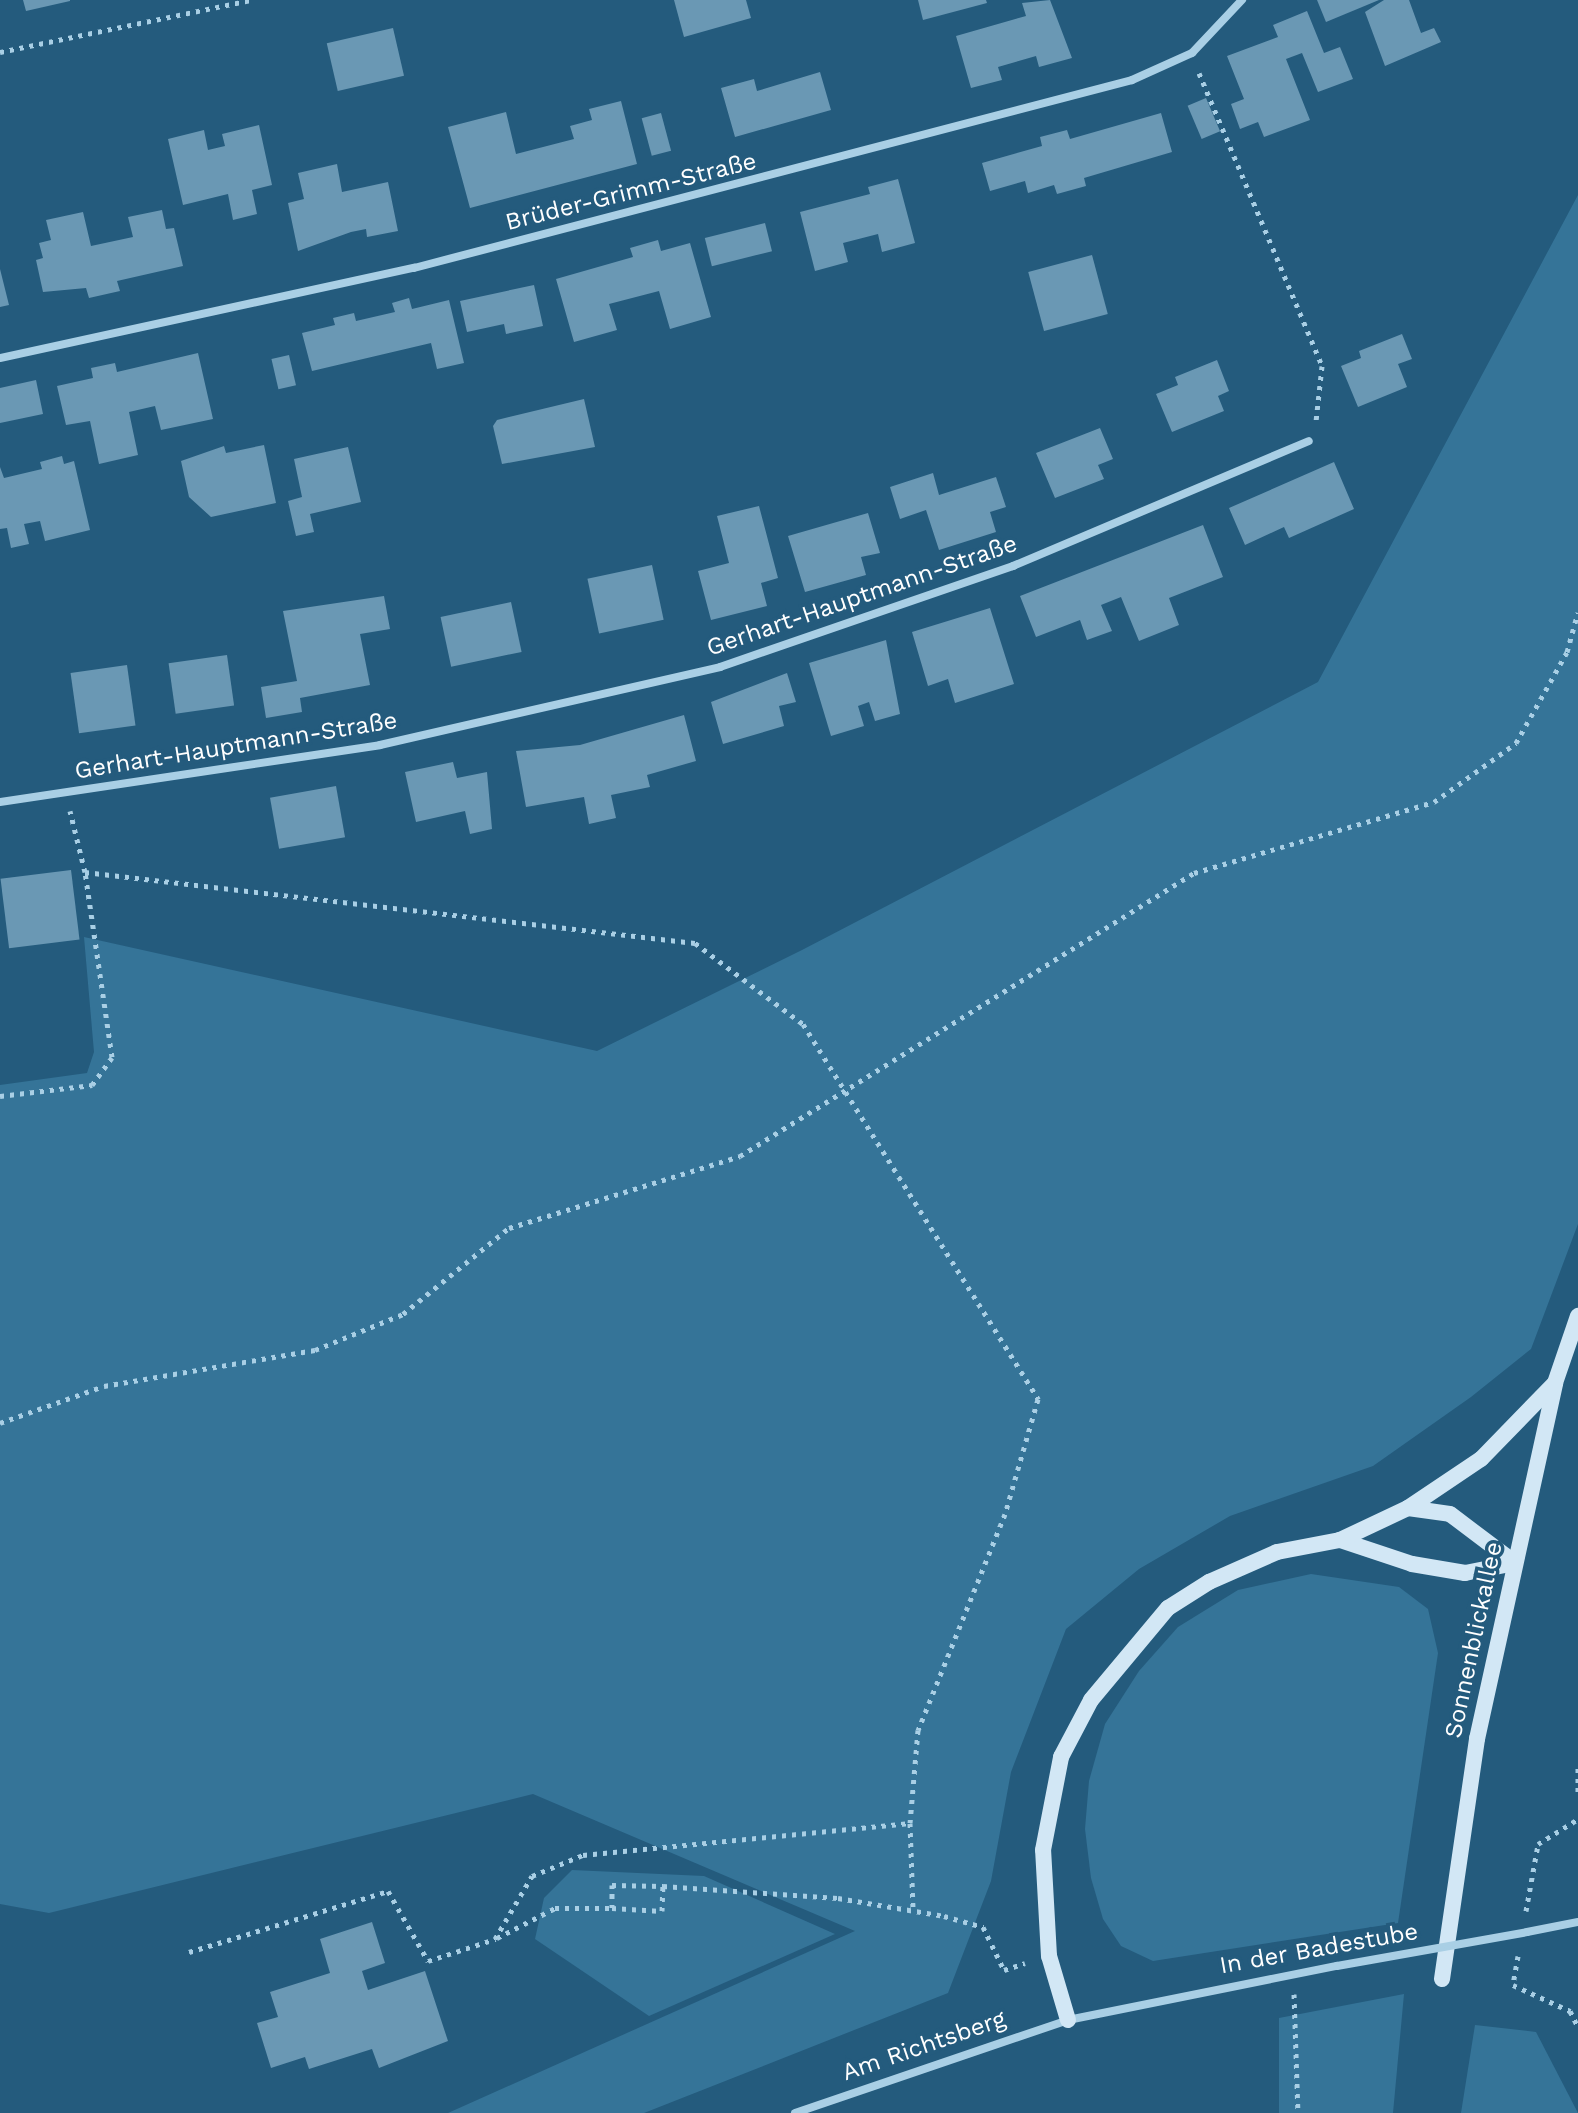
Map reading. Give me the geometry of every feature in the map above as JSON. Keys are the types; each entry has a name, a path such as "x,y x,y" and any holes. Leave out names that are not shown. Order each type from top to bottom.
{"main road":[{"name":"Sonnenblickallee","path":"1442,1979 1477,1739 1555,1383 1578,1316"},
{"path":"1068,2020 1049,1956 1041,1883 1047,1808 1061,1757 1091,1700 1168,1608 1277,1552 1340,1540 1408,1508 1481,1459 1555,1383"},
{"path":"1408,1508 1450,1514 1515,1563"},
{"path":"1340,1540 1412,1564 1465,1573 1515,1563"}],"street":[{"name":"Brüder-Grimm-Straße","path":"0,358 414,268 1132,80 1192,53 1242,0"},
{"name":"Gerhart-Hauptmann-Straße","path":"0,802 380,745 720,667 1013,566 1309,441"},
{"name":"In der Badestube","path":"1068,2020 1293,1973 1578,1922"},
{"name":"Am Richtsberg","path":"795,2113 1068,2020"}],"path":[{"path":"0,52 251,0"},
{"path":"1192,53 1322,366 1321,407 1309,441"},
{"path":"0,1423 104,1386 315,1350 403,1314 509,1228 740,1156 847,1094 1194,873 1434,802 1516,743 1567,652 1578,612"},
{"path":"0,1096 92,1085 112,1057 85,872 66,794"},
{"path":"85,872 695,943 803,1024 1038,1399 1005,1514 918,1730 910,1823 913,1909"},
{"path":"1578,1768 1578,1794"},
{"path":"495,1939 532,1876 583,1855 910,1823"},
{"path":"612,1908 612,1885 663,1886 913,1909 983,1927 1004,1970 1049,1956"},
{"path":"189,1952 388,1891 428,1961 495,1939 555,1908 662,1911 663,1886"},
{"path":"1293,1973 1298,2113"}],"shaded area":[{"path":"1578,195 1578,1224 1531,1349 1471,1397 1373,1466 1230,1516 1139,1569 1066,1629 1011,1772 991,1881 948,1993 644,2113 448,2113 855,1931 533,1794 49,1913 0,1904 0,1085 87,1073 94,1052 84,937 597,1051 802,950 1318,682"},
{"path":"1311,1574 1399,1587 1428,1609 1438,1653 1398,1923 1153,1961 1121,1946 1103,1919 1091,1878 1085,1829 1089,1781 1105,1724 1139,1671 1178,1627 1238,1590"},
{"path":"572,1870 704,1876 835,1934 649,2016 535,1939 544,1898"},
{"path":"1404,1994 1393,2113 1279,2113 1279,2018"},
{"path":"1475,2025 1536,2032 1578,2113 1461,2113"}],"building":[{"path":"23,0 70,0 70,1 26,11"},
{"path":"674,0 746,0 751,18 684,37"},
{"path":"918,0 986,0 987,3 923,20"},
{"path":"1050,0 1072,58 1039,67 1036,56 998,67 1002,80 971,88 956,36 1026,16 1022,3"},
{"path":"1317,0 1379,0 1326,22"},
{"path":"1384,0 1409,0 1421,33 1434,28 1441,42 1385,66 1365,12"},
{"path":"1307,11 1324,53 1340,47 1353,79 1318,92 1302,53 1286,59 1310,120 1264,137 1258,122 1240,129 1231,104 1244,99 1227,56 1278,37 1273,25"},
{"path":"393,28 404,76 338,91 327,43"},
{"path":"820,72 831,110 735,137 721,88 754,79 757,91"},
{"path":"1206,98 1220,131 1202,139 1188,106"},
{"path":"621,101 637,164 470,208 448,127 506,112 516,154 574,139 570,126 592,120 589,109"},
{"path":"661,113 671,151 652,156 642,118"},
{"path":"1161,113 1172,152 1084,178 1086,186 1057,194 1054,185 1028,193 1025,181 990,191 982,163 1042,146 1040,137 1067,130 1070,139"},
{"path":"259,125 272,185 252,190 257,214 233,220 228,194 183,205 168,139 204,130 208,150 225,146 222,134"},
{"path":"337,164 342,192 388,182 398,231 367,237 366,229 351,232 298,251 288,203 304,199 298,173"},
{"path":"898,179 915,243 882,252 878,234 843,243 848,262 815,271 800,212 870,194 868,187"},
{"path":"162,210 166,229 174,228 183,266 117,281 120,291 89,298 86,288 43,292 36,260 43,258 39,243 51,240 46,220 83,212 91,246 133,237 128,217"},
{"path":"765,223 772,251 712,266 705,238"},
{"path":"658,240 661,251 690,243 711,317 670,329 659,291 609,304 617,330 574,342 556,279 633,257 630,248"},
{"path":"1092,255 1108,314 1044,331 1028,272"},
{"path":"0,269 9,305 0,307"},
{"path":"534,285 543,326 506,334 504,324 467,332 460,301"},
{"path":"409,298 412,309 449,300 464,363 437,369 431,343 312,371 302,333 335,325 333,318 354,313 356,321 395,312 392,303"},
{"path":"1402,334 1412,359 1398,364 1407,387 1358,407 1341,366 1361,358 1359,351"},
{"path":"198,353 213,419 161,430 155,406 129,412 138,455 99,464 90,421 66,425 57,386 93,378 91,368 115,363 117,372"},
{"path":"289,355 296,385 278,389 271,359"},
{"path":"1217,360 1229,391 1218,396 1224,411 1172,432 1156,394 1178,385 1175,377"},
{"path":"36,380 43,414 0,423 0,388"},
{"path":"584,399 595,447 502,464 493,426 497,420"},
{"path":"1100,428 1113,459 1098,465 1104,479 1055,498 1036,453"},
{"path":"264,445 276,503 211,517 189,497 181,461 224,446 226,453"},
{"path":"348,447 361,502 310,514 314,532 296,536 288,501 302,497 294,459"},
{"path":"62,456 64,464 74,461 90,530 45,541 40,521 24,524 29,544 11,548 7,528 0,529 0,467 4,478 42,469 40,462"},
{"path":"1334,462 1354,509 1289,538 1284,527 1245,545 1229,508"},
{"path":"933,473 939,495 996,477 1006,507 990,512 996,532 939,550 926,510 900,519 890,487"},
{"path":"759,506 778,578 761,583 767,606 711,620 698,571 729,563 717,516"},
{"path":"868,513 880,553 861,557 866,575 805,592 788,536"},
{"path":"1203,525 1223,577 1169,598 1179,625 1139,641 1121,597 1101,605 1112,631 1087,640 1080,620 1036,637 1020,596"},
{"path":"652,565 664,620 599,633 587,579"},
{"path":"384,596 390,629 360,634 370,685 300,698 302,712 266,718 261,687 297,681 283,611"},
{"path":"511,602 522,652 451,667 441,617"},
{"path":"990,608 1014,684 955,703 948,679 928,686 912,632"},
{"path":"886,640 900,714 875,721 869,702 858,706 864,726 831,736 809,663"},
{"path":"227,655 234,706 176,714 169,663"},
{"path":"127,665 135,725 79,733 71,673"},
{"path":"787,673 796,702 779,706 784,726 723,744 711,702"},
{"path":"684,715 696,761 647,775 650,787 611,795 616,818 589,824 584,797 526,807 516,751 580,745"},
{"path":"453,762 457,778 487,772 492,829 470,834 465,811 416,822 405,772"},
{"path":"336,786 345,837 279,849 270,798"},
{"path":"71,870 80,939 9,948 1,879"},
{"path":"372,1922 385,1963 362,1971 368,1990 425,1971 448,2041 379,2068 372,2049 309,2069 305,2057 271,2068 257,2023 278,2017 270,1992 330,1973 320,1939"}]}
